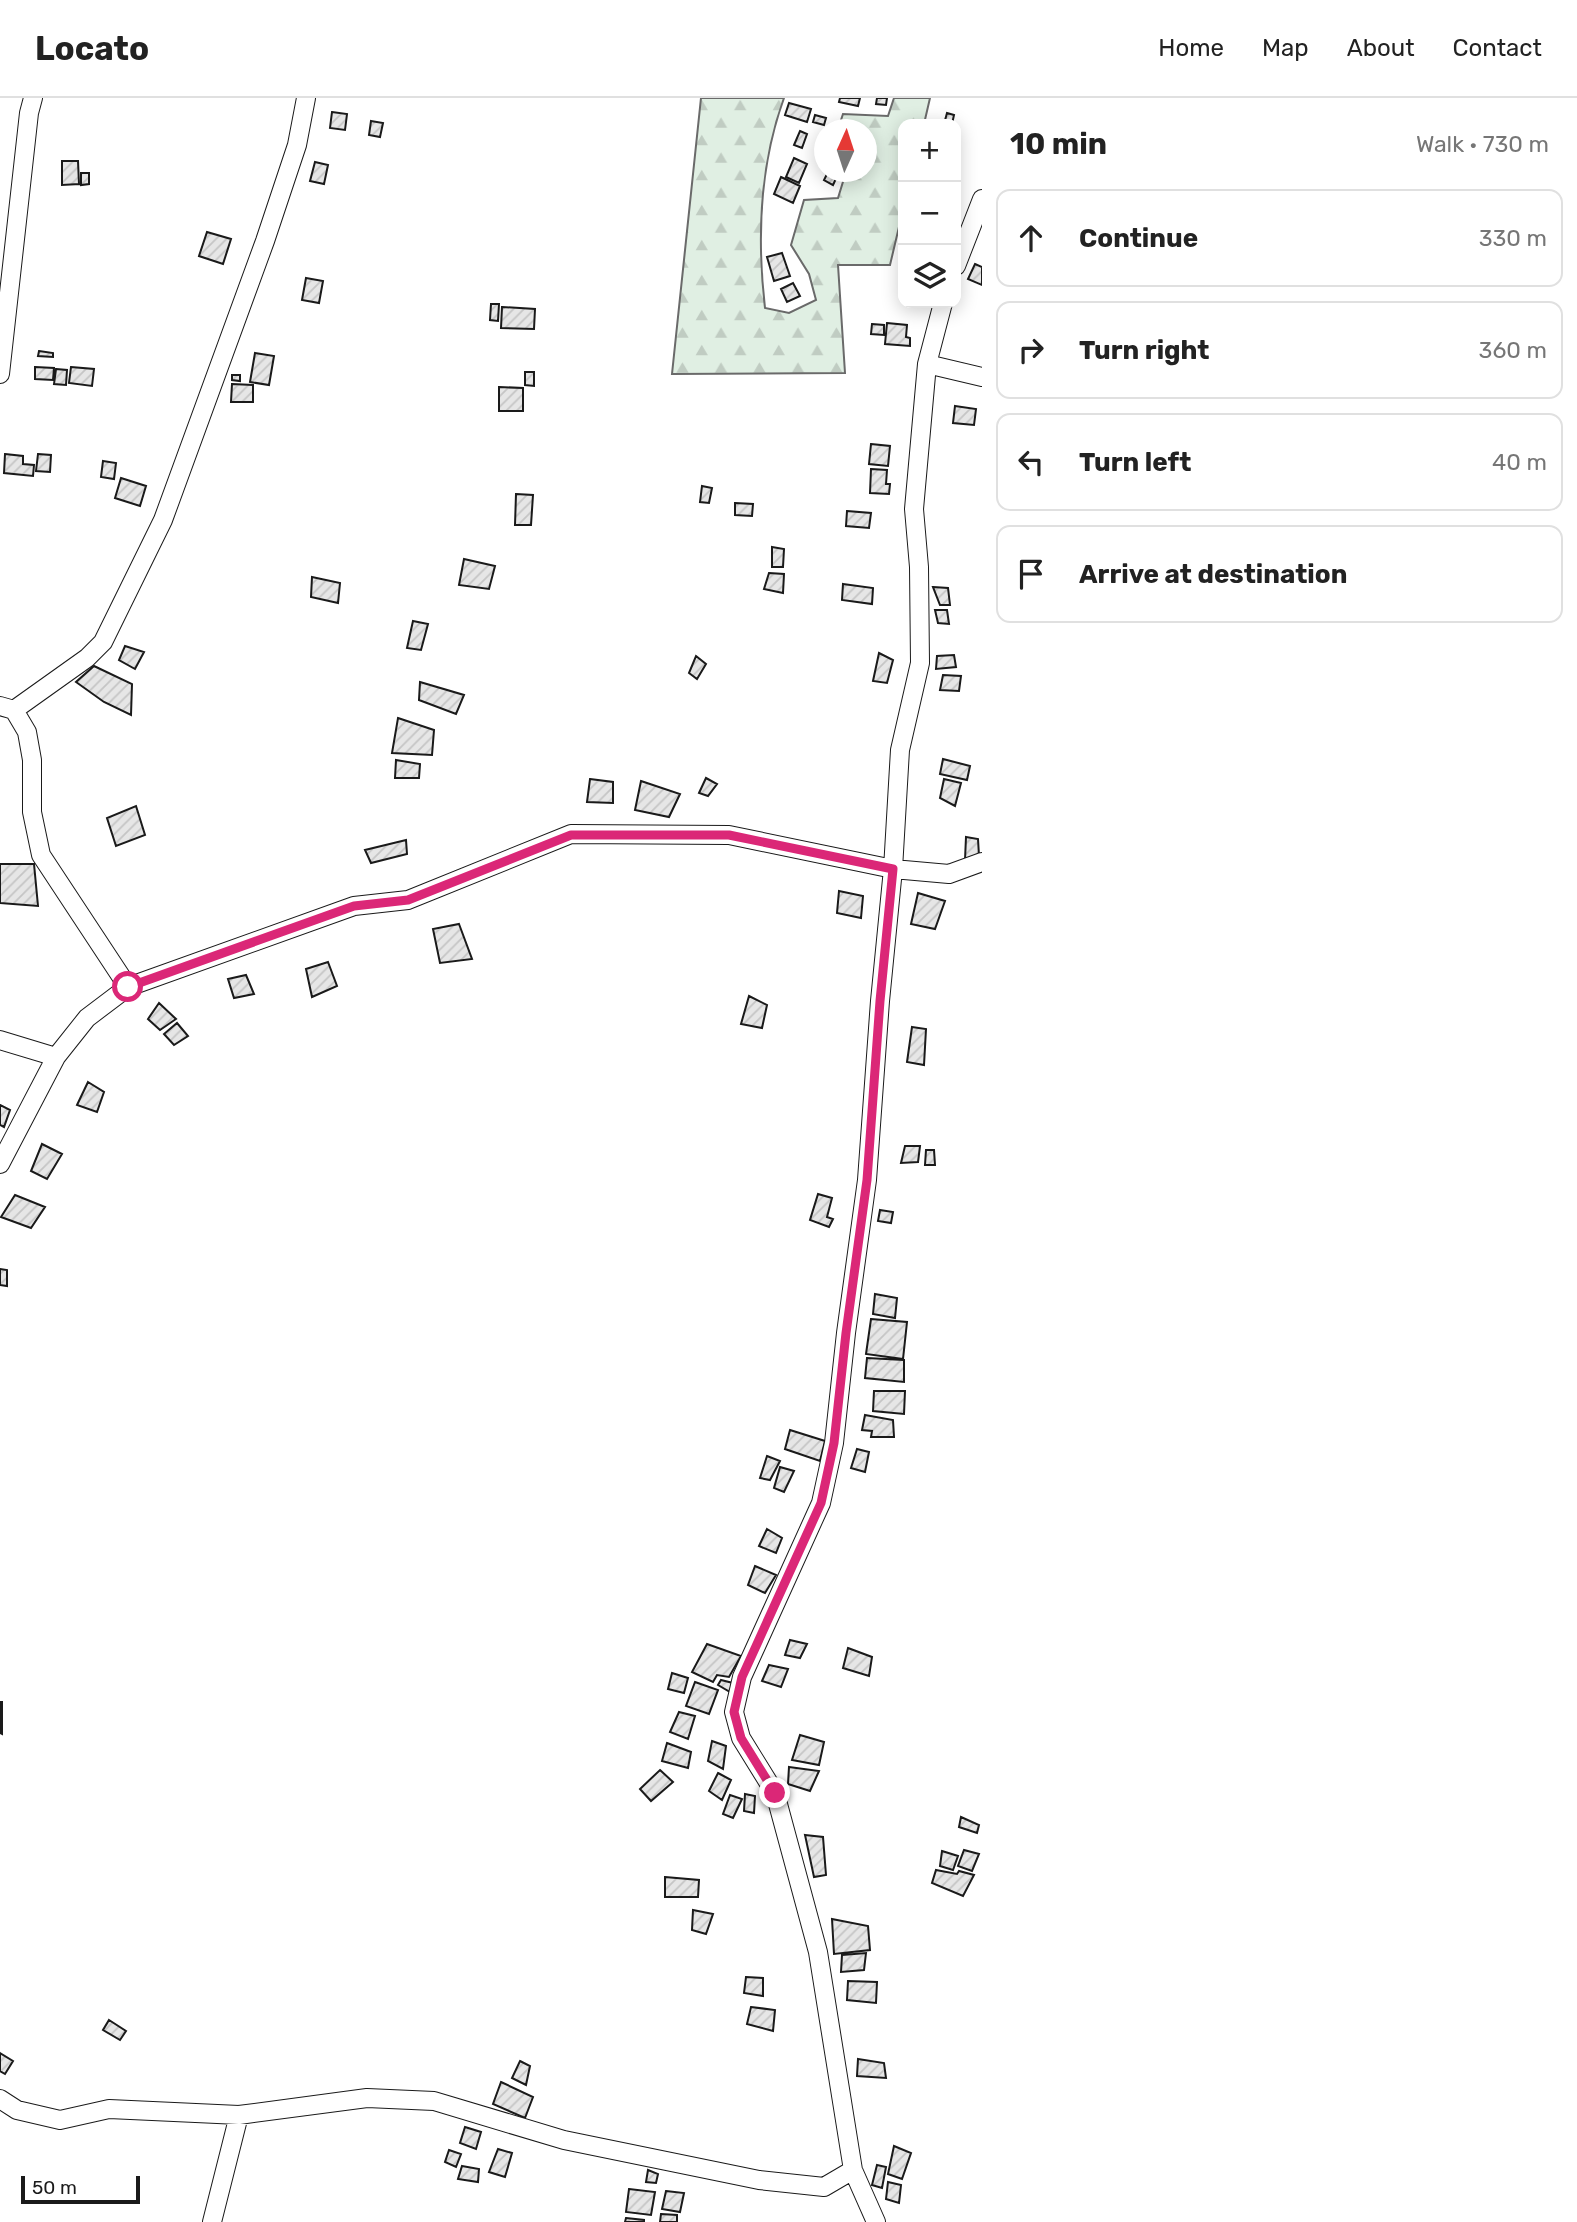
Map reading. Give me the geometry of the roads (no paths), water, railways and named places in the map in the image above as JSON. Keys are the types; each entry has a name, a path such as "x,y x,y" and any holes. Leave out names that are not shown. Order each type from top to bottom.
{"street":[{"path":"0,374 29,113 33,98"},
{"path":"128,987 41,855 32,812 32,760 27,732 7,708 87,658 103,642 163,520 265,241 297,145 306,98"},
{"path":"961,253 982,199"},
{"path":"876,2222 853,2170 818,1952 775,1793 741,1738 734,1712 742,1677 821,1503 834,1443 867,1180 893,869 900,750 920,663 919,567 914,509 927,364 942,308"},
{"path":"927,364 982,377"},
{"path":"0,1164 56,1057 87,1018 128,987 354,906 408,900 571,835 729,835 893,869 949,874 982,862"},
{"path":"0,1040 56,1057"},
{"path":"0,2099 18,2110 61,2120 109,2109 239,2115 367,2098 434,2101 564,2140 759,2180 824,2187 853,2170"},
{"path":"212,2222 239,2115"}]}
